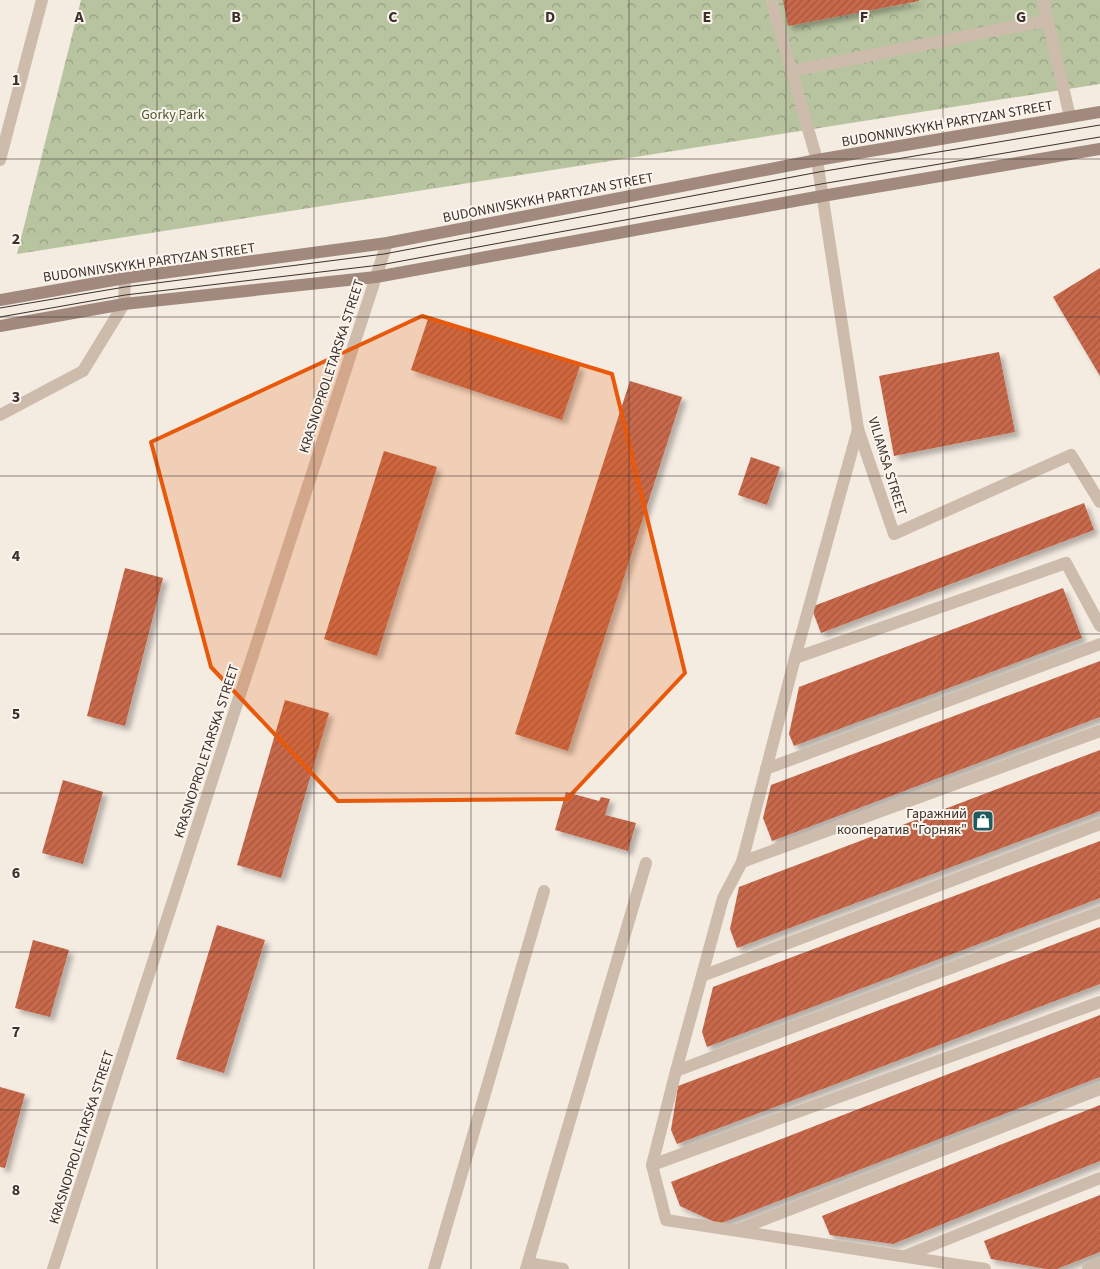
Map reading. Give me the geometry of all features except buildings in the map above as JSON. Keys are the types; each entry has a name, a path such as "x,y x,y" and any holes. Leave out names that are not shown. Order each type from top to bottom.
{"main road":[{"name":"BUDONNIVSKYKH PARTYZAN STREET","path":"0,300 126,278 388,243 817,160 1100,112"},
{"path":"0,326 124,304 376,277 822,196 1100,149"}],"street":[{"path":"0,160 42,0"},
{"name":"VILIAMSA STREET","path":"771,0 817,160 858,429 894,534 1071,455 1100,502"},
{"path":"1043,0 1070,117"},
{"path":"791,71 1048,20"},
{"name":"KRASNOPROLETARSKA STREET","path":"53,1269 388,243"},
{"path":"0,415 83,371 124,304 126,278"},
{"path":"858,429 795,658 742,862 723,898 652,1165 666,1220 984,1269"},
{"path":"795,658 1066,563 1100,626"},
{"path":"766,769 1100,644"},
{"path":"742,862 1100,731"},
{"path":"702,976 1100,824"},
{"path":"563,1269 527,1266 646,863"},
{"path":"434,1269 544,891"},
{"path":"676,1071 1100,912"},
{"path":"652,1165 1100,1002"},
{"path":"734,1231 1100,1089"},
{"path":"903,1256 1100,1178"},
{"path":"1088,1269 1100,1264"}],"highlighted area":[{"path":"422,316 612,374 685,673 567,799 338,801 211,667 151,442"}],"green space":[{"name":"Gorky Park","path":"81,0 1100,0 1100,84 17,254"}],"tram line":[{"path":"0,308 125,287 384,254 819,172 1100,125"},
{"path":"0,317 125,295 380,265 821,184 1100,137"}],"place":[{"name":"Гаражний кооператив \"Горняк\"","path":"983,821"}]}
